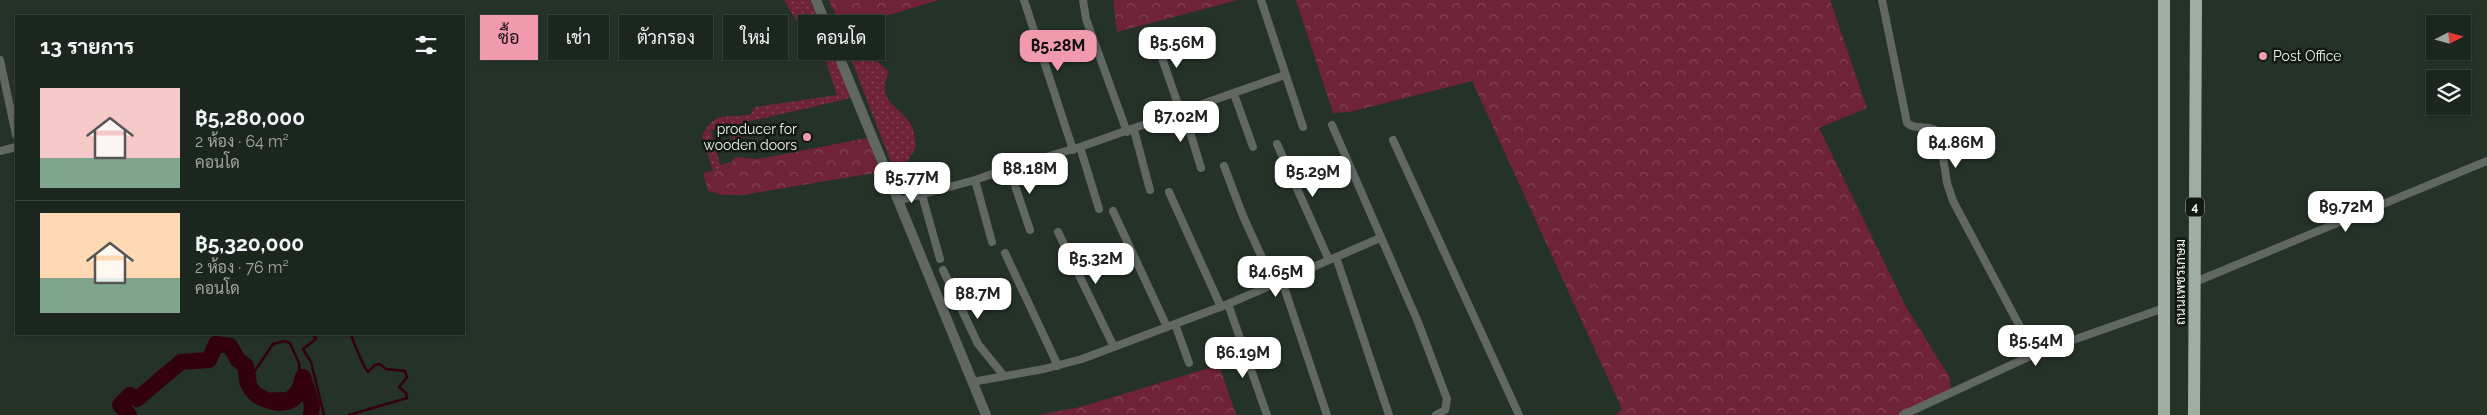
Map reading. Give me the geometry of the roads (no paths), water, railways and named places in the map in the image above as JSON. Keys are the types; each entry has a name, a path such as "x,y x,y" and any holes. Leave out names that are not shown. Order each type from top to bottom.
{"highway":[{"name":"ถนนเพชรเกษม","path":"2164,0 2164,415"},
{"name":"ถนนเพชรเกษม","path":"2194,415 2196,0"}],"street":[{"path":"816,0 986,415"},
{"path":"1024,0 1099,209"},
{"path":"1083,0 1086,19 1130,131 1150,190"},
{"path":"1261,0 1284,75 1303,127"},
{"path":"1882,0 1907,122 1912,127 1935,129 1939,132 1947,183 1953,201 2008,307 2026,338 2039,352"},
{"path":"1153,32 1200,168"},
{"path":"0,60 15,130"},
{"path":"898,201 975,180 1130,131 1284,75"},
{"path":"1234,94 1253,147"},
{"path":"1332,125 1418,322 1447,399 1445,410 1436,415"},
{"path":"1393,140 1519,415"},
{"path":"1277,144 1332,259 1389,415"},
{"path":"0,152 15,147"},
{"path":"2195,282 2487,161"},
{"path":"1224,166 1243,216 1274,284"},
{"path":"1009,168 1030,230"},
{"path":"975,180 992,242"},
{"path":"1169,192 1224,306 1267,415"},
{"path":"922,195 940,259"},
{"path":"1113,211 1189,362"},
{"path":"1058,232 1114,348"},
{"path":"972,382 1058,366 1114,348 1224,306 1380,238"},
{"path":"1005,252 1058,366"},
{"path":"943,270 978,344 1004,376"},
{"path":"1282,281 1327,415"},
{"path":"1903,415 2039,352 2164,308"}],"waterway":[{"path":"317,335 314,337 316,339 303,349 311,362 324,415"},
{"path":"349,415 407,398 406,393 399,387 407,377 405,371 386,369 380,364 375,365 368,372 351,335"},
{"path":"284,341 290,343 299,363 300,380 287,393 269,394 256,387 254,372 273,344 284,341"},
{"path":"129,415 120,405 130,395 137,399 181,362 209,360 216,344 230,346 238,360 246,366 247,381 251,389 266,400 279,403 291,400 296,396 303,377"},
{"path":"303,377 312,405 311,415"}],"place":[{"name":"Post Office","path":"2263,56"},
{"name":"producer for wooden doors","path":"807,137"}]}
